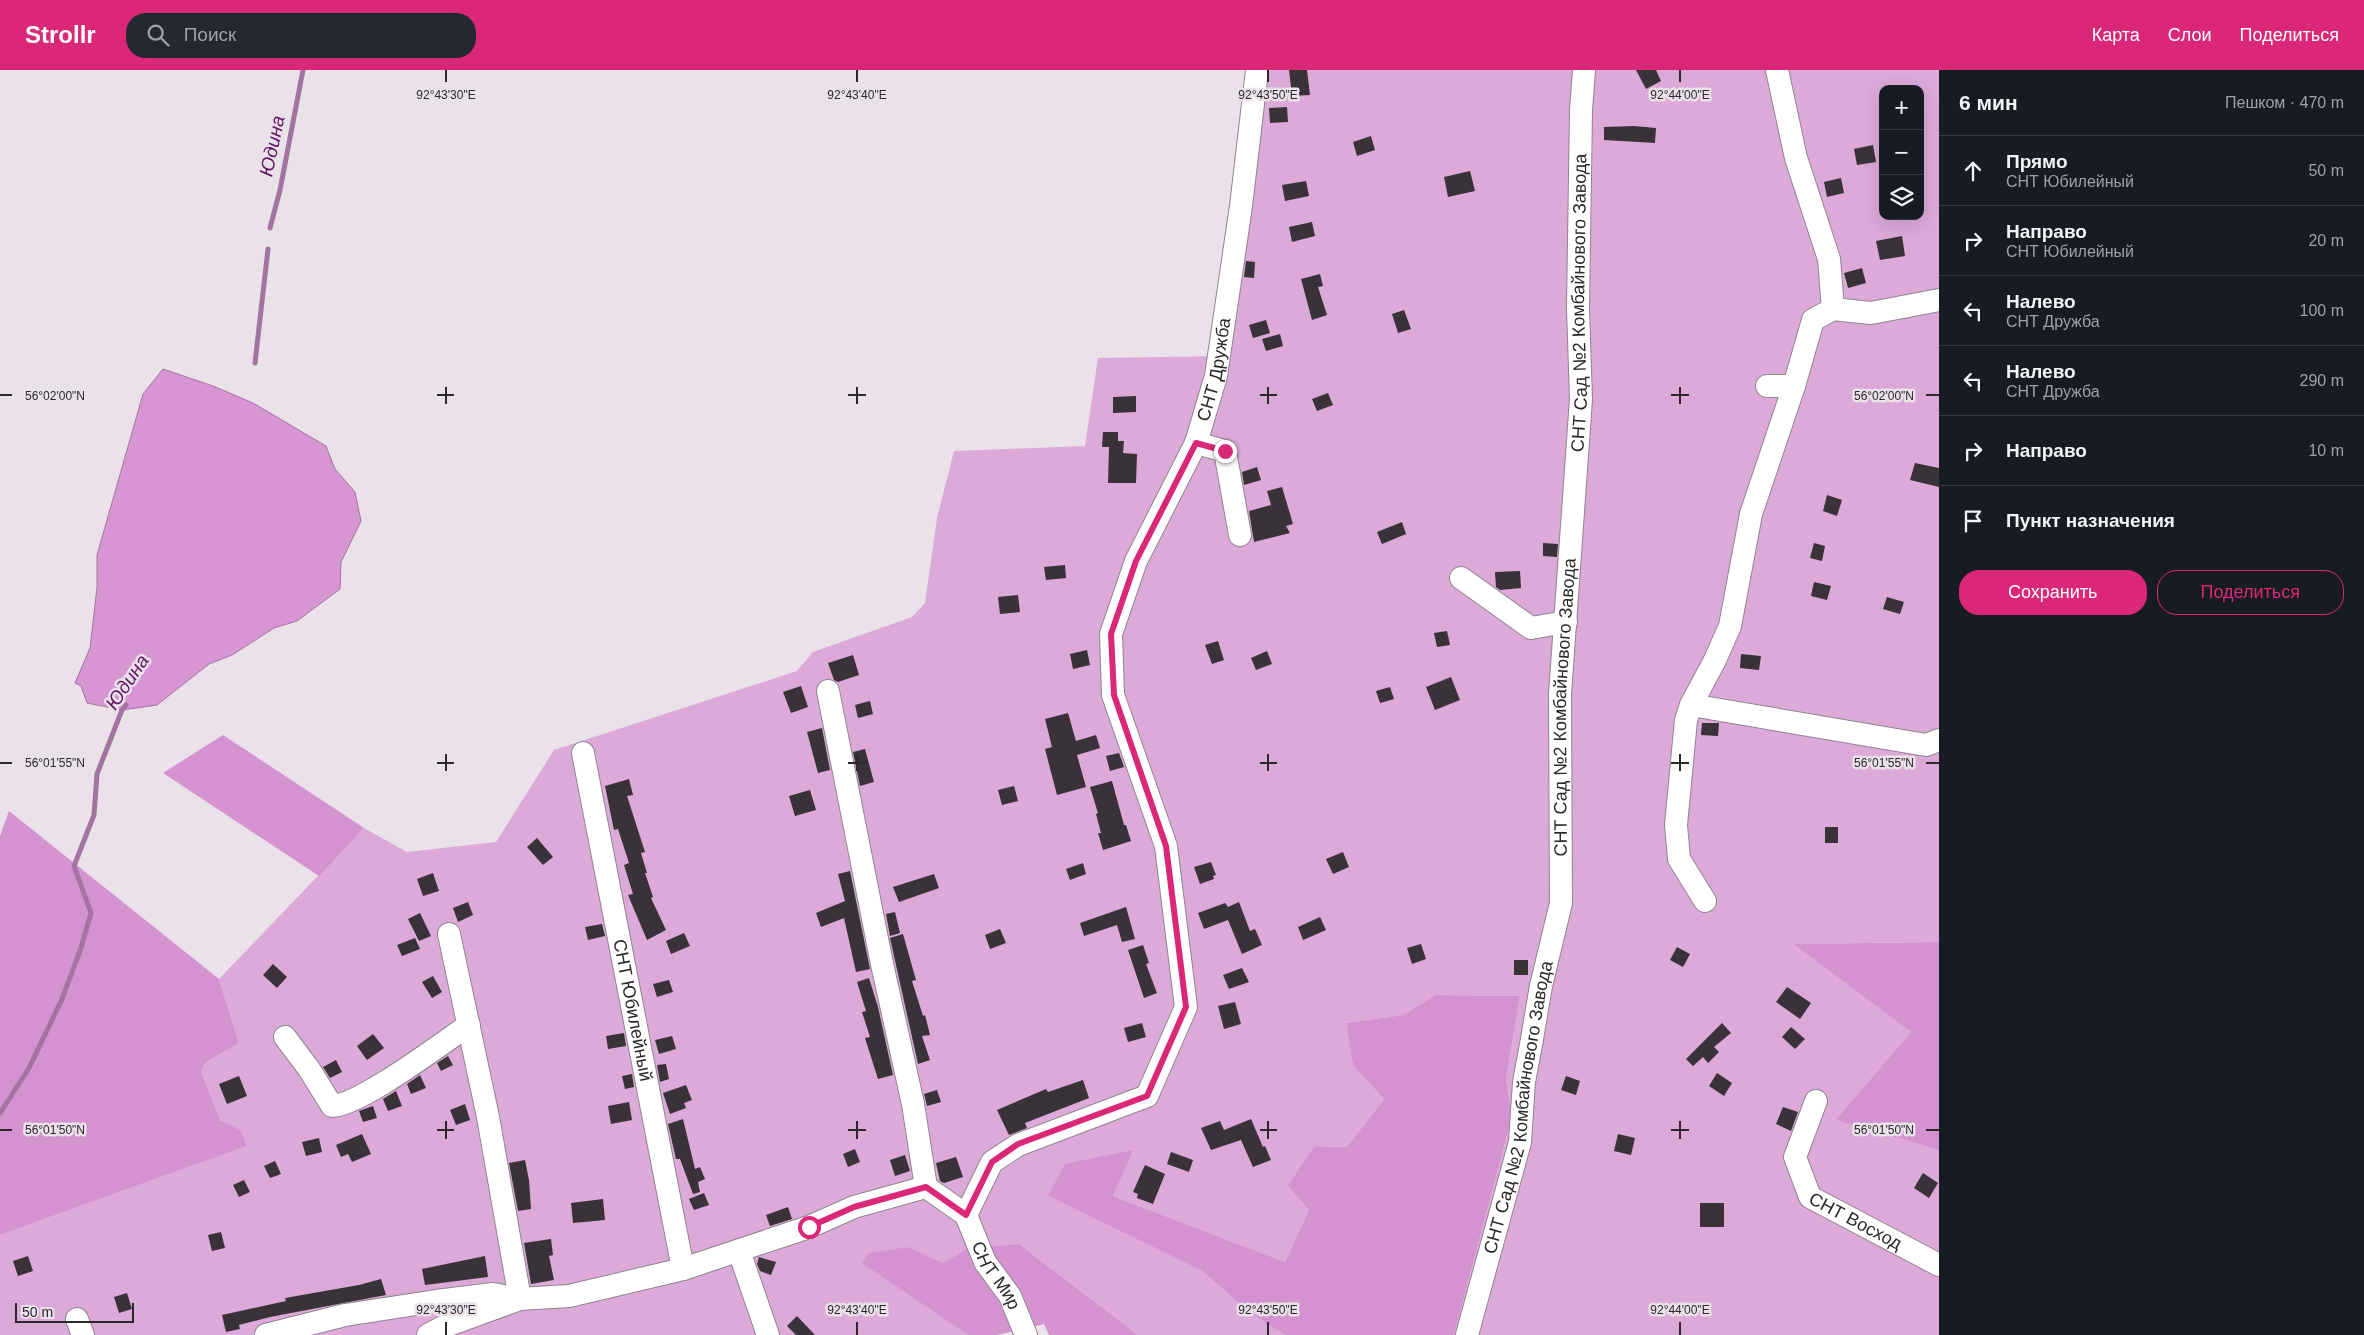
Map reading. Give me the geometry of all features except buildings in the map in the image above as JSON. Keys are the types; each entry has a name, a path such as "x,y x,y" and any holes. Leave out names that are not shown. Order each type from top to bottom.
{"street":[{"name":"СНТ Дружба","path":"966,1215 992,1162 1018,1144 1147,1096 1186,1007 1166,846 1114,695 1111,634 1136,561 1196,443 1216,376 1241,206 1257,70"},
{"name":"СНТ Сад №2 Комбайнового Завода","path":"1467,1335 1520,1142 1524,1082 1542,986 1562,903 1560,694 1581,399 1578,308 1581,120 1584,70"},
{"path":"1777,70 1789,160 1829,259 1833,309"},
{"path":"1705,901 1679,859 1676,825 1686,720 1691,705 1715,660 1730,626 1751,514 1794,386 1813,320 1833,309 1871,313 1939,300"},
{"path":"1767,386 1794,386"},
{"path":"1196,443 1225,451 1240,535"},
{"path":"1461,578 1531,628 1566,622"},
{"path":"828,691 882,964 913,1104 926,1187 966,1215"},
{"path":"1691,705 1926,745 1939,740"},
{"name":"СНТ Юбилейный","path":"583,753 683,1269"},
{"path":"449,934 488,1117 520,1299"},
{"path":"285,1037 309,1069 332,1106 341,1106 387,1080 469,1025"},
{"name":"СНТ Восход","path":"1816,1101 1795,1158 1810,1197 1939,1265"},
{"path":"266,1335 345,1315 436,1301 492,1294 520,1299 569,1296 683,1269 809,1227 854,1207 926,1187"},
{"name":"СНТ Мир","path":"966,1215 985,1262 1010,1296 1026,1335"},
{"path":"739,1251 768,1335"},
{"path":"428,1335 443,1326 520,1299"}],"shaded area":[{"path":"1262,70 1939,70 1939,942 1795,944 1911,1032 1837,1120 1939,1150 1939,1335 1454,1335 1512,1117 1506,1079 1520,996 1435,995 1403,1015 1346,1023 1353,1066 1384,1099 1347,1147 1314,1146 1289,1186 1309,1210 1285,1262 1113,1196 1132,1150 1048,1196 1202,1271 1249,1312 1285,1335 1138,1335 1019,1244 968,1248 943,1263 909,1247 862,1262 968,1335 0,1335 0,1235 247,1146 241,1130 220,1120 201,1071 206,1062 239,1043 219,979 364,828 407,852 496,842 554,750 797,671 813,652 912,617 925,603 937,518 954,451 1085,446 1098,358 1223,356"},
{"path":"223,735 364,828 319,876 163,773"},
{"path":"9,811 219,979 239,1043 206,1062 201,1071 220,1120 241,1130 247,1146 0,1235 0,836"},
{"path":"1939,942 1939,1150 1836,1120 1911,1032 1794,944"},
{"path":"1435,995 1520,996 1506,1079 1512,1117 1454,1335 1285,1335 1249,1312 1202,1271 1048,1196 1065,1164 1133,1150 1113,1196 1285,1262 1309,1210 1288,1186 1314,1146 1347,1147 1384,1099 1353,1066 1346,1023 1403,1015"},
{"path":"1019,1244 1138,1335 1049,1335 1044,1324 997,1335 968,1335 862,1263 869,1253 909,1247 943,1263 968,1248"}],"water":[{"path":"163,369 213,386 253,403 326,446 335,469 355,492 361,521 341,562 340,589 297,621 274,628 232,655 209,664 157,705 122,710 87,703 81,686 75,683 90,648 97,588 97,555 143,394"}],"waterway":[{"name":"Юдина","path":"270,228 280,190 303,70"},
{"name":"Юдина","path":"255,363 268,249"},
{"name":"Юдина","path":"0,1113 29,1068 62,999 81,948 91,913 74,866 94,815 97,774 122,710 126,705"}],"route":[{"path":"809,1227 854,1207 926,1187 966,1215 992,1162 1018,1144 1147,1096 1186,1007 1166,846 1114,695 1111,634 1136,561 1196,443 1225,451"}]}
